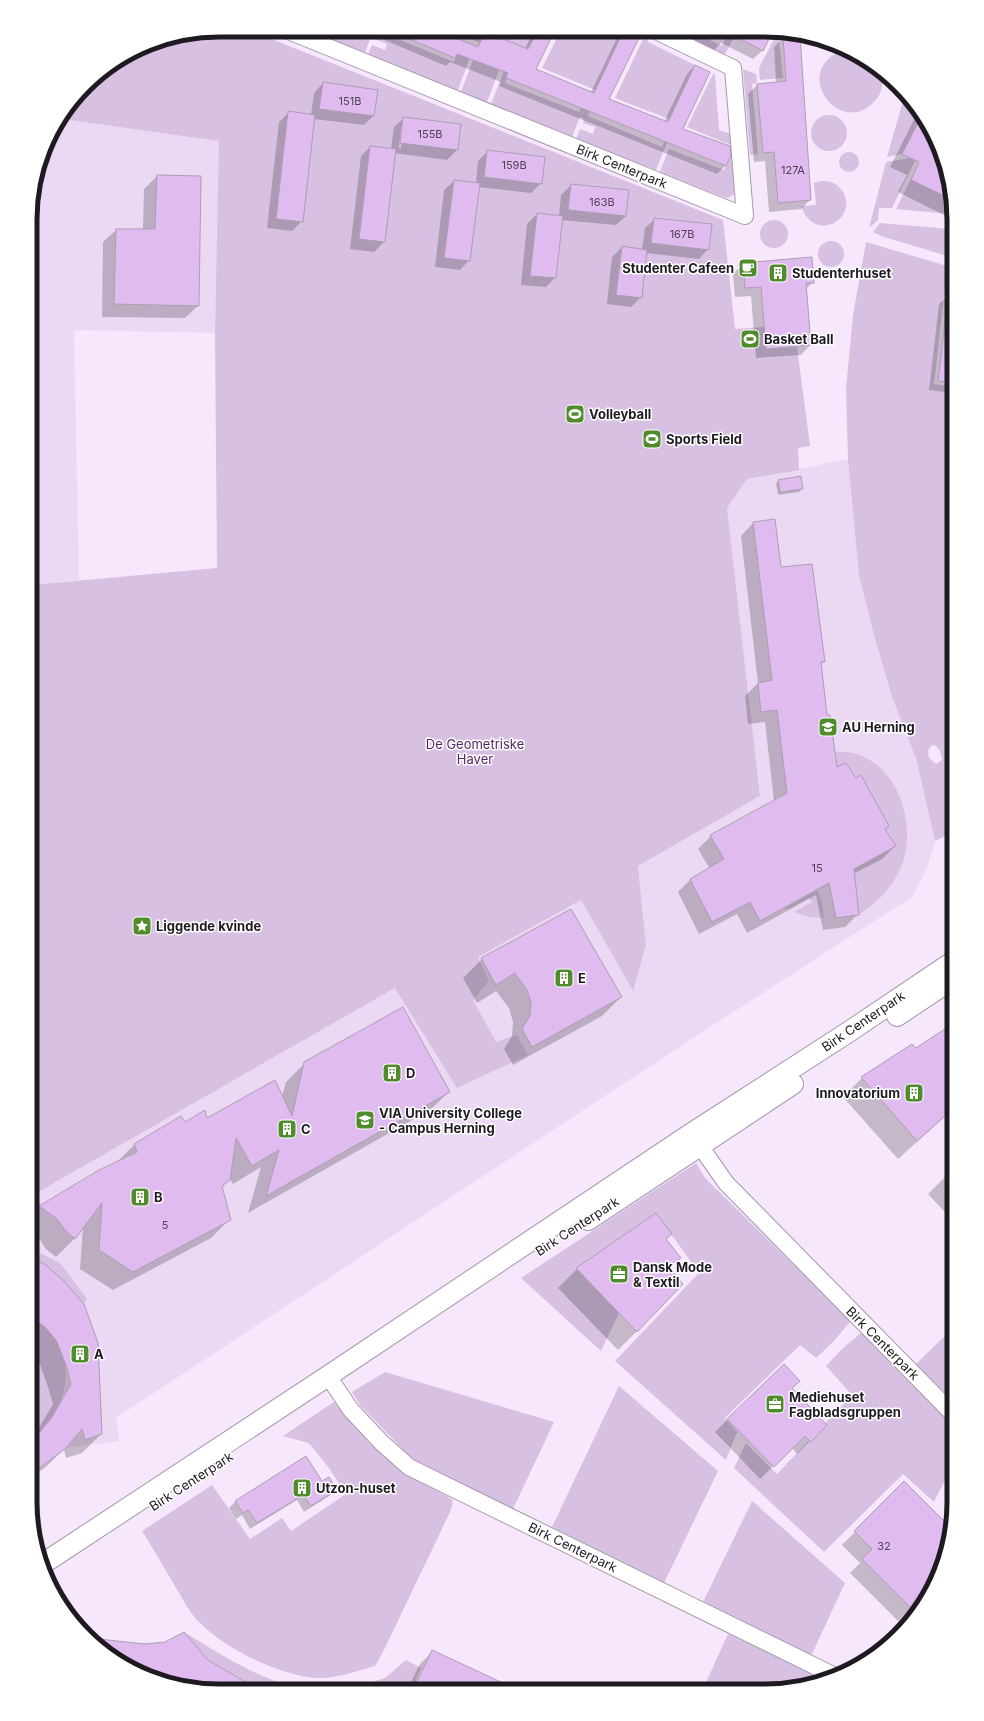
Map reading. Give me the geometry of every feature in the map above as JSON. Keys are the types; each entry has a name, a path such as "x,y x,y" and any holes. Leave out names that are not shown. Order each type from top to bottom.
{"street":[{"name":"Birk Centerpark","path":"303,37 745,216 733,68 668,37"},
{"name":"Birk Centerpark","path":"51,1573 125,1517 696,1139 847,1033 947,966"},
{"name":"Birk Centerpark","path":"696,1139 947,982"},
{"name":"Birk Centerpark","path":"696,1139 726,1183 947,1408"},
{"name":"Birk Centerpark","path":"331,1381 351,1410 381,1442 409,1467 828,1673"},
{"name":"Birk Centerpark","path":"47,1561 125,1517"}],"shaded area":[{"path":"67,120 220,141 215,333 74,330 79,580 37,584 37,207 43,172 51,149"},
{"name":"VIA University College - Campus Herning","path":"848,459 859,576 892,697 916,758 935,841 926,871 912,897 676,1049 116,1418 119,1441 66,1448 37,1469 37,1192 395,988 478,957 581,900 632,990 646,945 638,866 760,796 727,508 747,479"}],"green space":[{"name":"De Geometriske Haver","path":"207,37 266,37 723,220 735,329 764,327 766,349 797,347 810,446 798,448 799,470 747,479 727,508 760,796 638,866 646,945 633,991 581,900 478,957 489,981 473,1000 496,1042 517,1035 528,1055 457,1088 395,988 38,1192 37,1194 37,584 217,568 215,333 219,141 67,120 82,99 99,82 128,61 149,51 183,40"},
{"path":"325,37 371,37 365,53"},
{"path":"374,37 393,37 454,62 462,41 474,46 458,90 368,54 372,45 385,50 387,44 374,39"},
{"path":"534,37 532,42 546,49 537,66 468,38"},
{"path":"558,37 621,37 602,77 616,84 610,96 542,68"},
{"path":"644,37 647,37 648,42 695,65 674,109 684,125 615,98"},
{"path":"678,37 704,37 722,46 726,37 734,37 723,58"},
{"path":"774,39 779,39 783,78 760,80 759,68"},
{"path":"839,53 856,61 882,80 881,92 874,102 860,111 846,112 834,106 825,96 820,84 821,70 829,58"},
{"path":"509,58 513,61 505,83 579,112 588,90 596,94 588,116 662,147 671,124 674,125 656,170 576,139 580,129 593,134 595,127 583,123 584,119 580,117 572,137 491,104"},
{"path":"473,60 499,70 487,102 461,92"},
{"path":"743,69 756,74 757,83 752,84 758,154 750,155"},
{"path":"713,74 715,75 719,130 731,134 731,145 687,127"},
{"path":"903,100 919,122 917,125 918,132 914,130 902,154 887,157"},
{"path":"829,115 842,120 847,133 842,146 829,151 816,146 811,133 816,120"},
{"path":"669,149 724,170 732,152 736,193 728,198 723,197 660,172"},
{"path":"849,152 856,155 859,162 856,169 849,172 842,169 839,162 842,155"},
{"path":"910,158 915,161 892,208 879,208 878,220 869,228 886,162"},
{"path":"911,179 945,196 947,214 896,209"},
{"path":"822,181 831,182 837,185 843,192 846,202 845,211 840,218 833,223 824,225 815,224 807,217 801,206 816,205 814,183"},
{"path":"774,220 784,224 788,234 784,244 774,248 764,244 760,234 764,224"},
{"path":"880,223 947,229 947,256 884,237 873,232"},
{"path":"831,241 840,245 844,254 840,263 831,267 822,263 818,254 822,245"},
{"path":"866,242 947,266 947,288 945,288 934,384 947,386 947,835 935,841 916,758 892,697 859,576 848,459 846,389 853,315","holes":["935,745 940,751 942,760 936,764 929,758 928,751 931,746"]},
{"path":"835,752 855,754 871,761 885,773 896,788 903,806 907,825 907,844 903,862 896,878 880,898 859,915 854,869 896,846 885,829 889,826 861,775 856,778 846,763 837,767"},
{"path":"817,890 822,902 824,918 810,917 794,912 812,902 809,898 788,909 784,908"},
{"path":"696,1163 705,1178 851,1321 833,1342 816,1358 800,1345 725,1418 737,1432 726,1460 615,1361 699,1273 656,1213 576,1268 619,1313 601,1351 521,1278"},
{"path":"37,1252 60,1263 87,1299 84,1304 60,1277 37,1260"},
{"path":"37,1321 53,1335 62,1351 66,1379 58,1406 51,1419 37,1433"},
{"path":"861,1333 947,1420 947,1476 934,1502 903,1474 824,1552 734,1468 746,1443 777,1474 852,1395 826,1366 842,1349"},
{"path":"947,1334 947,1395 916,1364"},
{"path":"385,1372 554,1422 513,1509 412,1459 360,1405 352,1392"},
{"path":"619,1386 718,1471 664,1583 552,1527"},
{"path":"334,1402 370,1444 397,1467 453,1500 451,1510 375,1666 340,1676 319,1678 286,1672 268,1665 232,1648 216,1637 192,1614 142,1531 212,1485 250,1539 282,1518 291,1531 346,1494 329,1468 309,1443 283,1436"},
{"path":"752,1501 845,1583 811,1656 703,1602"},
{"path":"184,1632 244,1667 285,1684 249,1684 208,1660"},
{"path":"728,1634 817,1676 801,1681 777,1684 705,1684"},
{"path":"406,1660 421,1668 414,1684 366,1684 385,1678"}],"building":[{"path":"404,37 454,37 478,47 483,37 498,37 528,49 534,37 552,37 536,69 594,93 621,37 637,37 639,38 609,99 668,122 695,65 710,72 683,129 730,146 731,155 726,166 506,78 508,73 457,54 455,58"},
{"path":"737,37 770,37 763,51"},
{"path":"783,38 800,40 811,200 778,203 774,152 763,153 757,84 786,81"},
{"path":"323,82 378,90 374,116 319,109"},
{"path":"288,111 315,115 303,222 276,219"},
{"path":"403,117 461,124 458,150 400,143"},
{"path":"919,122 923,128 937,160 944,183 945,196 911,180 919,162 902,154"},
{"path":"370,146 396,149 385,242 359,239"},
{"path":"487,150 545,157 542,184 484,177"},
{"path":"157,175 201,176 199,306 114,304 116,229 155,229"},
{"path":"454,180 480,183 470,261 444,258"},
{"path":"571,184 629,190 626,216 568,210"},
{"path":"537,213 563,216 556,278 530,276"},
{"path":"654,218 712,224 709,250 651,243"},
{"path":"622,246 647,250 642,298 616,295"},
{"path":"812,257 814,283 806,283 811,345 766,349 761,287 745,288 743,263"},
{"path":"945,322 947,322 947,382 938,381"},
{"path":"801,476 803,489 780,492 778,480"},
{"path":"775,519 781,567 812,564 825,662 821,662 827,715 830,715 837,767 846,763 856,778 861,775 889,826 885,829 896,846 854,869 859,915 836,918 829,883 760,921 750,902 712,922 690,879 724,859 710,835 787,793 777,710 761,712 758,683 772,680 753,522"},
{"name":"E","path":"571,909 622,997 532,1047 522,1029 530,1016 531,1003 527,990 515,973 496,985 481,958"},
{"path":"403,1007 450,1092 266,1196 279,1150 252,1166 236,1138 230,1180 222,1186 231,1220 133,1272 99,1250 102,1203 75,1239 65,1230 57,1219 39,1206 99,1170 137,1152 134,1144 181,1116 185,1122 205,1110 207,1118 275,1080 292,1116 304,1062"},
{"name":"Innovatorium","path":"947,1028 947,1114 917,1141 861,1077 912,1044 916,1048"},
{"name":"Dansk Mode & Textil","path":"656,1213 672,1234 666,1239 681,1258 668,1266 683,1284 637,1332 576,1268"},
{"name":"A","path":"37,1260 46,1265 65,1282 84,1304 98,1343 102,1434 85,1440 82,1429 66,1448 37,1470 37,1434 52,1417 71,1384 66,1365 56,1340 45,1327 37,1321"},
{"name":"Mediehuset Fagbladsgruppen","path":"784,1364 800,1381 792,1388 827,1425 811,1442 805,1436 774,1467 727,1419"},
{"name":"Utzon-huset","path":"306,1456 322,1481 329,1477 337,1490 311,1506 303,1495 257,1523 248,1510 243,1513 235,1501"},
{"path":"904,1481 946,1523 944,1538 933,1572 923,1593 912,1609 862,1559 872,1549 854,1531"},
{"path":"184,1632 208,1660 249,1684 207,1684 172,1678 149,1670 128,1660 99,1639 145,1644 165,1642"},
{"path":"432,1650 505,1684 416,1684"}],"place":[{"name":"Studenter Cafeen","path":"748,268"},
{"name":"Studenterhuset","path":"778,273"},
{"name":"Basket Ball","path":"750,339"},
{"name":"Volleyball","path":"575,414"},
{"name":"Sports Field","path":"652,439"},
{"name":"AU Herning","path":"828,727"},
{"name":"Liggende kvinde","path":"142,926"},
{"name":"E","path":"564,978"},
{"name":"D","path":"392,1073"},
{"name":"Innovatorium","path":"914,1093"},
{"name":"VIA University College - Campus Herning","path":"365,1120"},
{"name":"C","path":"287,1129"},
{"name":"B","path":"140,1197"},
{"name":"Dansk Mode & Textil","path":"619,1274"},
{"name":"A","path":"80,1354"},
{"name":"Mediehuset Fagbladsgruppen","path":"775,1404"},
{"name":"Utzon-huset","path":"302,1488"}]}
